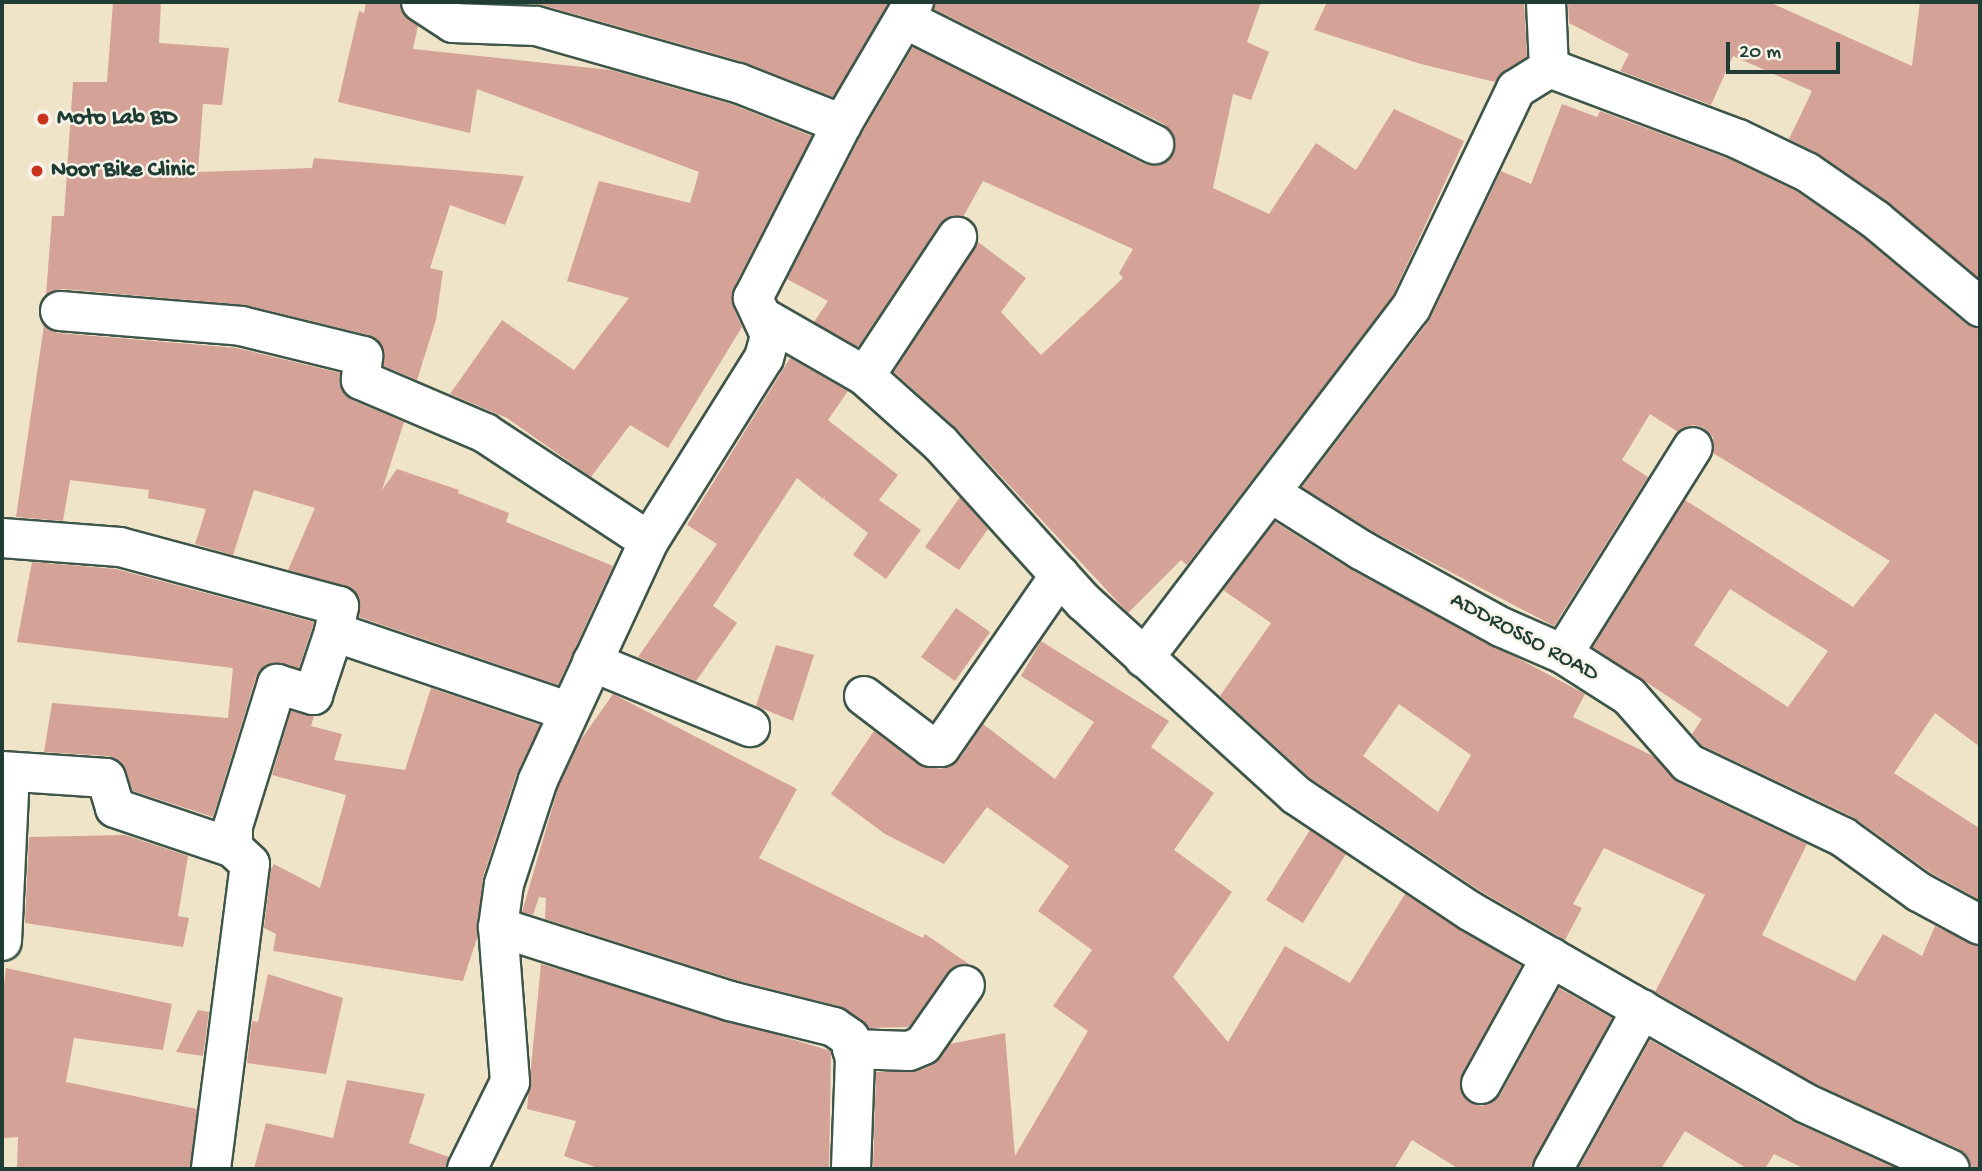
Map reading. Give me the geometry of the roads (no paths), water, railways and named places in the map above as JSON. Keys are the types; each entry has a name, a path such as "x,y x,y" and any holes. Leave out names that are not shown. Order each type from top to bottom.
{"street":[{"path":"421,2 453,23 537,26 738,83 842,124"},
{"path":"1546,2 1549,68"},
{"path":"467,1169 510,1083 498,927 508,871 538,780 649,541 764,358 770,335 766,318 753,298 842,124 910,10 1154,144"},
{"path":"1549,68 1738,139 1807,172 1876,220 1980,307"},
{"path":"1144,658 1411,308 1516,89 1549,68"},
{"path":"865,376 957,237"},
{"path":"60,311 241,326 363,356 361,380 485,433 649,541"},
{"path":"766,318 865,376 941,444 1060,575 1144,658 1296,795 1470,911 1805,1103 1950,1169"},
{"path":"1563,654 1693,447"},
{"name":"ADDROSSO ROAD","path":"1271,493 1361,550 1501,627 1563,654 1629,696 1688,763 1843,837 1919,892 1980,925"},
{"path":"2,538 120,547 339,606 334,632 313,695 277,684 233,826 233,848"},
{"path":"864,695 931,747 942,747 1060,575"},
{"path":"334,632 568,711"},
{"path":"592,662 750,727"},
{"path":"2,940 6,771 106,778 115,808 233,848 250,864 211,1169"},
{"path":"498,927 730,1001 834,1027 850,1038 852,1049 851,1169"},
{"path":"1481,1084 1551,957"},
{"path":"852,1049 909,1051 923,1045 965,985"},
{"path":"1553,1169 1642,1009"}],"place":[{"name":"Moto Lab BD","path":"43,119"},
{"name":"Noor Bike Clinic","path":"37,171"}]}
